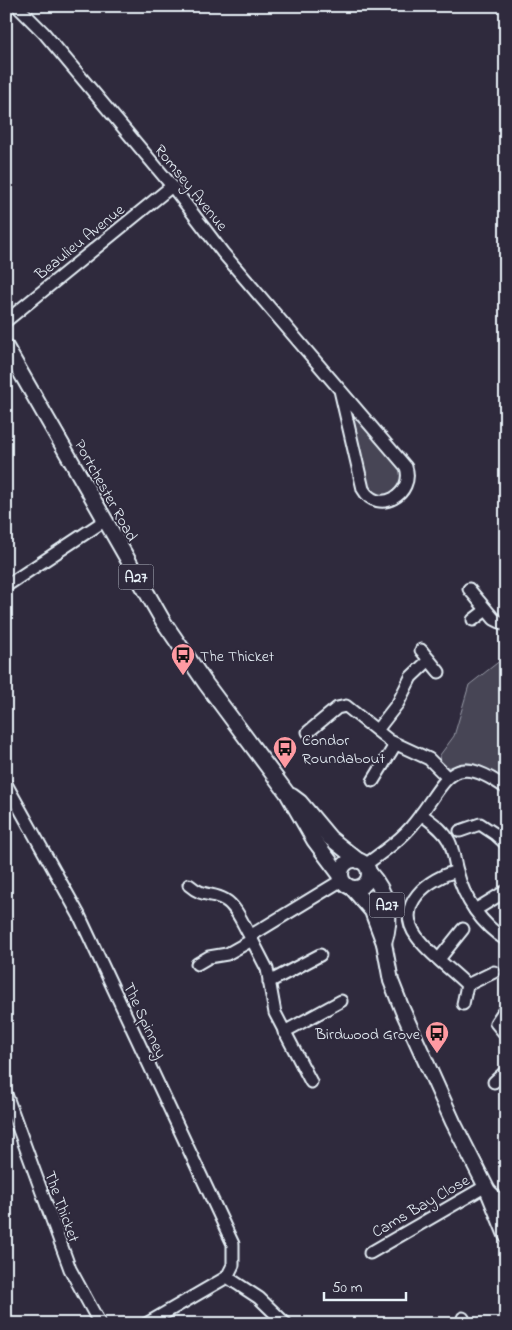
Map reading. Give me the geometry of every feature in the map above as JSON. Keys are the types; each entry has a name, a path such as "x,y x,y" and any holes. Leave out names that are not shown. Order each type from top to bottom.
{"main road":[{"name":"Portchester Road","path":"6,347 104,521 181,649 287,793 314,840 345,881 372,911 384,943 389,972 399,1001 453,1122 487,1189 506,1235"},
{"name":"Portchester Road","path":"287,793 300,802 330,838 364,866 380,887 387,906 390,926 384,943"},
{"path":"345,881 345,863 352,860 364,866"},
{"name":"A27","path":"345,881 365,884 364,866"},
{"name":"Portchester Road","path":"487,1189 506,1208"}],"street":[{"name":"Romsey Avenue","path":"17,6 38,26 172,186 223,253 406,467 408,473 406,485 400,494 391,500 384,502 371,499 363,489 340,390"},
{"name":"Beaulieu Avenue","path":"6,321 172,186"},
{"path":"6,586 104,521"},
{"path":"469,589 494,619 506,626"},
{"path":"473,620 486,610"},
{"path":"421,650 439,672"},
{"path":"378,730 398,703 411,676 429,660"},
{"path":"308,732 337,708 346,706 395,745 429,759 447,777"},
{"path":"373,781 377,765 395,745"},
{"path":"364,866 398,840 421,814 447,777 466,770 476,770 486,774 506,788"},
{"name":"The Spinney","path":"6,784 79,915 233,1244 233,1265 227,1277"},
{"path":"421,814 440,830 449,841 457,871 476,910 486,924 506,940"},
{"path":"460,831 480,824 506,844"},
{"path":"457,871 444,875 419,891 412,905 410,917 412,931 422,943 467,985"},
{"path":"197,964 209,957 227,954 345,881"},
{"path":"189,885 203,894 226,900 237,914 264,960 274,1008 284,1032 311,1082"},
{"path":"476,910 506,891"},
{"path":"439,959 463,929"},
{"path":"269,982 320,955"},
{"path":"467,985 494,972"},
{"path":"463,1004 467,985"},
{"path":"284,1032 341,1001"},
{"path":"506,1008 496,1023 506,1035"},
{"path":"494,1082 506,1070"},
{"name":"The Thicket","path":"6,1094 70,1269 100,1324"},
{"name":"Cams Bay Close","path":"370,1253 487,1189"},
{"path":"146,1324 227,1277 259,1298 286,1324"}],"shaded area":[{"path":"352,419 361,419 402,469 403,482 392,494 379,497 368,490"},
{"path":"506,656 506,782 476,764 466,763 448,767 439,761 440,755 454,736 469,685"}],"place":[{"name":"The Thicket","path":"183,676"},
{"name":"Condor Roundabout","path":"285,769"},
{"name":"Birdwood Grove","path":"437,1054"}]}
